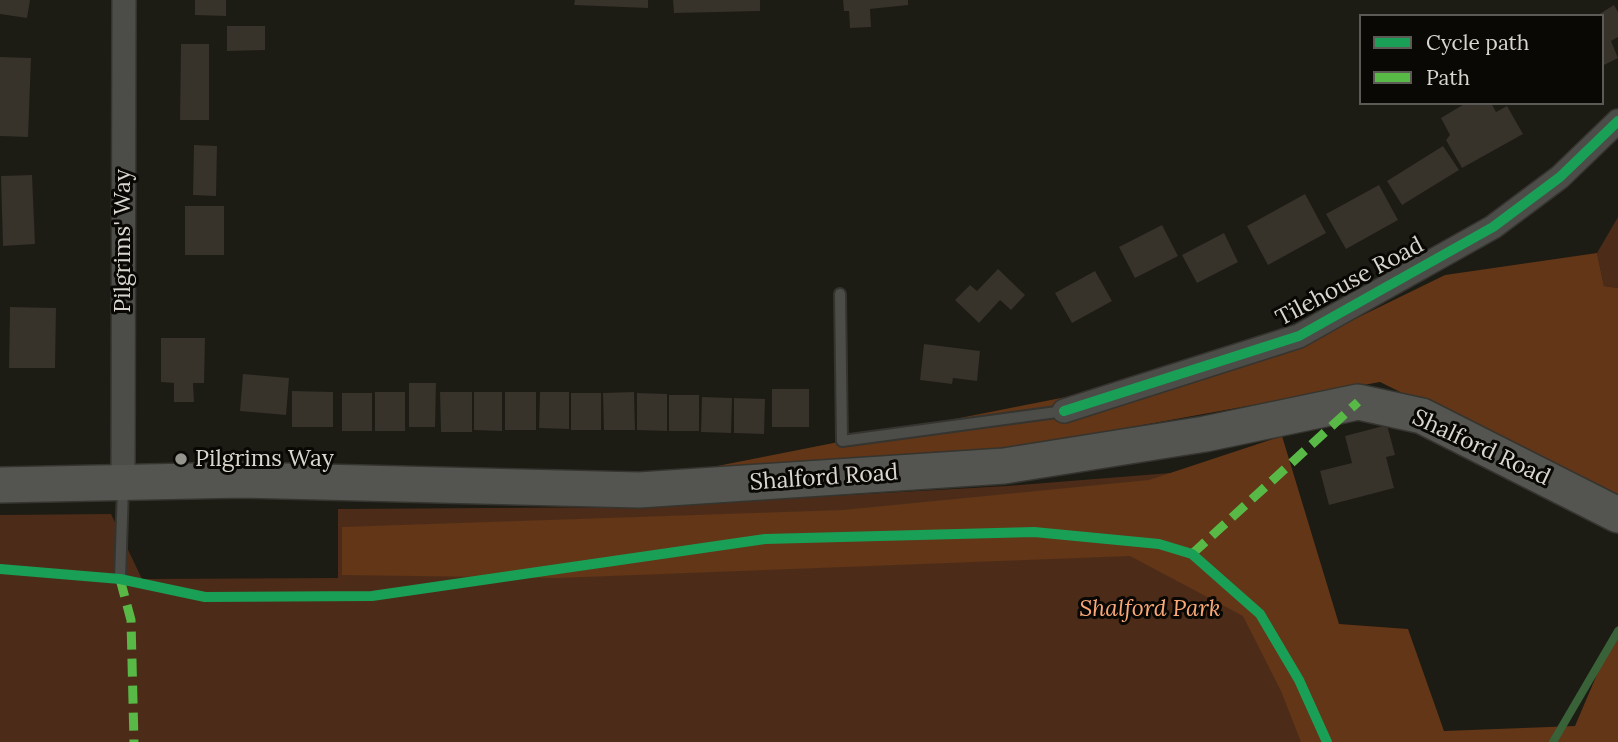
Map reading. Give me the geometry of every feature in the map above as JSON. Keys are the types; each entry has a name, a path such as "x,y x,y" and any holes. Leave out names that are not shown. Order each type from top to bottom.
{"main road":[{"name":"Shalford Road","path":"0,485 242,480 639,490 1004,466 1205,434 1358,402 1422,416 1618,515"}],"street":[{"name":"Pilgrims' Way","path":"123,481 124,0"},
{"name":"Tilehouse Road","path":"1064,411 1299,336 1493,227 1560,177 1618,121"}],"lane":[{"path":"840,294 842,441 1064,411"},
{"path":"120,579 123,481"}],"green space":[{"path":"1618,217 1618,288 1604,286 1597,253"},
{"name":"Shalford Park","path":"1271,465 1356,742 0,742 0,515 111,514 142,579 338,578 338,509 635,507 1007,486"}],"shaded area":[{"path":"1597,253 1604,286 1618,288 1618,500 1380,382 1005,450 687,472 1283,354 1445,275"},
{"path":"1282,436 1339,624 1408,629 1444,731 1575,726 1618,625 1618,742 1301,742 1281,691 1243,616 1130,556 558,578 342,575 342,527 843,510 1149,480"}],"building":[{"path":"0,0 30,0 27,18 0,14"},
{"path":"195,0 226,0 226,16 195,15"},
{"path":"575,0 648,0 648,8 574,5"},
{"path":"673,0 760,0 760,11 674,13"},
{"path":"843,0 908,0 908,5 870,9 871,27 850,28 849,11 844,11"},
{"path":"1614,5 1618,12 1618,37 1611,41 1618,58 1604,65 1604,14 1599,14"},
{"path":"227,26 265,26 265,50 227,51"},
{"path":"181,44 209,44 209,120 180,120"},
{"path":"0,57 31,58 28,137 0,136"},
{"path":"1463,105 1492,105 1496,112 1507,106 1523,134 1462,168 1446,140 1450,135 1441,118"},
{"path":"194,145 217,146 216,196 193,195"},
{"path":"1443,146 1459,170 1402,205 1387,181"},
{"path":"32,175 35,244 3,246 1,176"},
{"path":"1379,185 1398,220 1346,249 1326,214"},
{"path":"1305,194 1326,233 1268,265 1247,226"},
{"path":"185,206 224,206 224,255 185,255"},
{"path":"1162,225 1178,256 1135,278 1119,247"},
{"path":"1224,233 1238,262 1197,283 1182,255"},
{"path":"998,269 1025,295 1011,310 1000,300 979,323 955,300 970,285 977,291"},
{"path":"1095,271 1112,301 1072,323 1055,293"},
{"path":"10,307 56,308 55,368 9,368"},
{"path":"161,338 205,338 204,383 193,383 194,402 174,402 174,383 161,382"},
{"path":"924,344 980,351 977,381 953,378 952,384 920,380"},
{"path":"243,374 289,378 286,415 240,411"},
{"path":"409,383 436,383 435,427 409,427"},
{"path":"772,389 809,389 809,427 772,427"},
{"path":"292,391 333,392 333,427 292,427"},
{"path":"375,392 405,392 405,431 375,431"},
{"path":"440,392 472,392 472,432 441,432"},
{"path":"474,392 502,392 502,431 474,430"},
{"path":"505,392 536,392 536,430 505,430"},
{"path":"540,392 569,392 569,429 539,428"},
{"path":"634,392 635,430 604,430 603,393"},
{"path":"342,393 372,393 372,431 342,431"},
{"path":"571,393 601,393 601,430 571,430"},
{"path":"637,393 667,394 667,431 637,430"},
{"path":"669,395 699,395 699,431 669,431"},
{"path":"702,397 732,398 731,433 701,432"},
{"path":"734,398 765,399 764,434 734,433"},
{"path":"1387,425 1395,455 1386,457 1394,488 1329,505 1320,471 1352,463 1345,436"}],"waterway":[{"path":"1553,742 1618,631"}],"marked path":[{"path":"1192,554 1358,402"},
{"path":"120,579 131,620 134,742"}],"cycle path":[{"path":"1064,411 1299,336 1493,227 1560,177 1618,121"},
{"path":"0,569 120,579 205,597 372,596 765,539 1034,532 1159,544 1192,554 1260,614 1299,680 1327,742"}],"place":[{"name":"Pilgrims Way","path":"181,459"}]}
